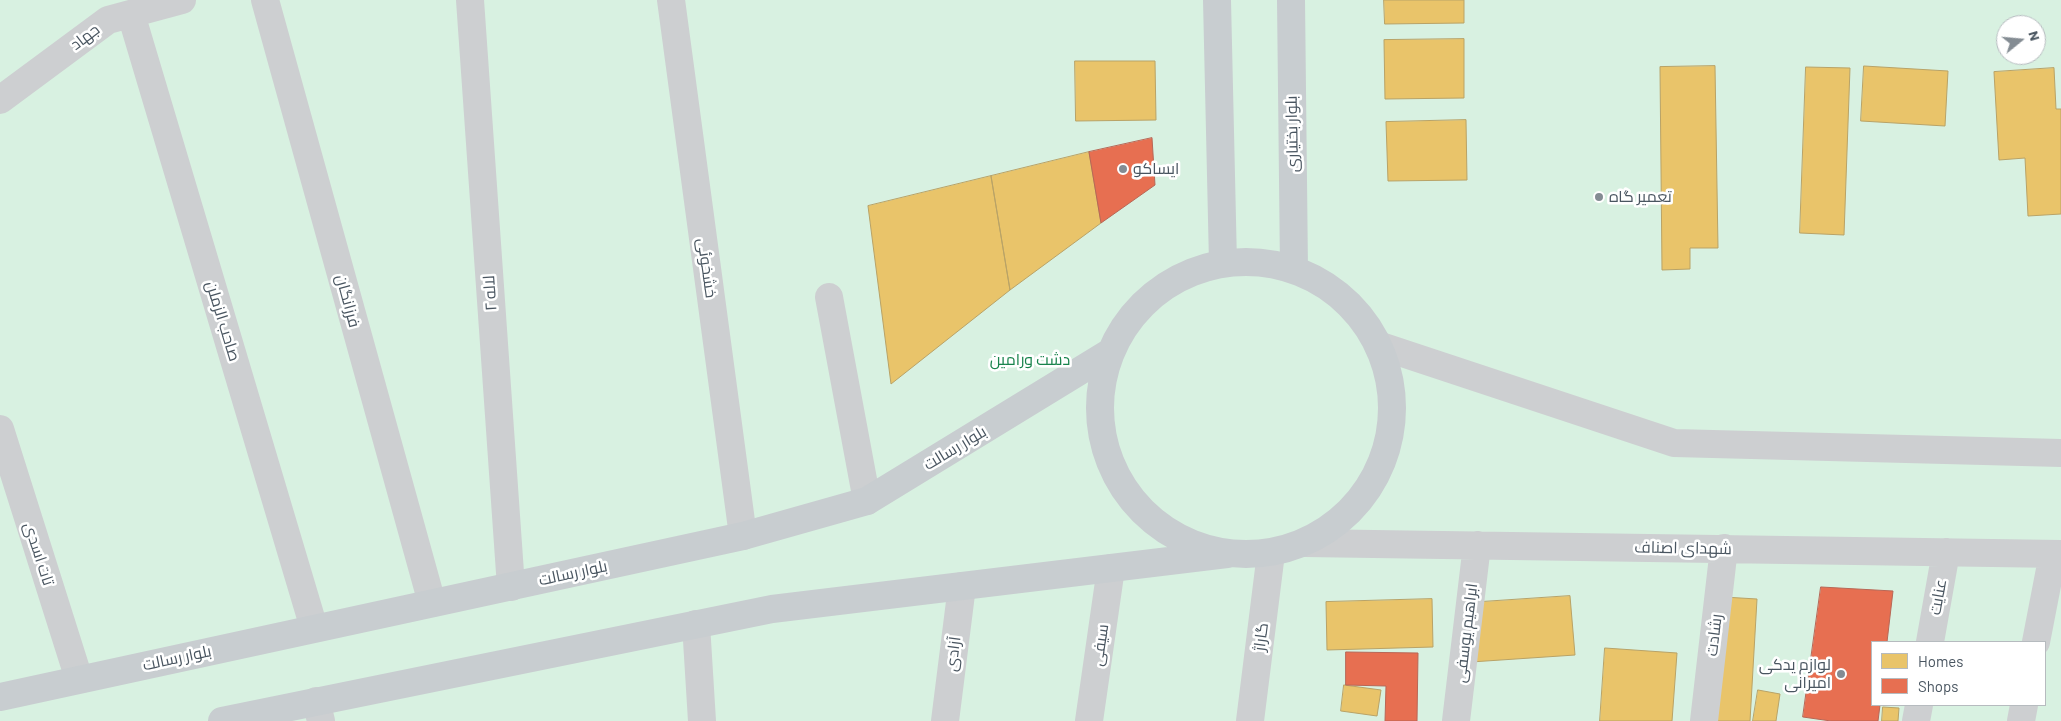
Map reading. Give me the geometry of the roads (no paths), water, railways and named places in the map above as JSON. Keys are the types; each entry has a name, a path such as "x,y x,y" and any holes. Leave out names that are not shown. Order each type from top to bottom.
{"main road":[{"path":"1217,0 1224,263"},
{"name":"بلوار بختیاری","path":"1290,0 1294,269"},
{"path":"222,721 318,711 696,624 772,609 1227,554 1272,553 1305,543 1344,518 1374,481 1390,437 1392,390 1378,345 1357,311 1326,285 1294,269 1259,262 1224,263 1187,273 1154,292 1128,320 1109,353 1100,397 1103,443 1120,485 1150,520 1189,544 1227,554"},
{"name":"بلوار رسالت","path":"0,697 743,536 867,502 1109,353"}],"street":[{"name":"جهاد","path":"0,100 108,20 182,0"},
{"name":"فرزانگان","path":"265,0 432,603"},
{"name":"لاله ۲","path":"470,0 511,587"},
{"name":"خشخوئی","path":"671,0 743,536"},
{"name":"صاحب الزملن","path":"131,14 314,628"},
{"path":"829,297 867,502"},
{"path":"1378,345 1674,443 2061,453"},
{"name":"تات اسدی","path":"0,429 79,679"},
{"name":"شهدای اصناف","path":"1305,543 2057,554"},
{"name":"ابراهیم یوسفی","path":"1456,721 1477,545"},
{"name":"رشادت","path":"1704,721 1724,548"},
{"name":"عنایت","path":"1930,641 1946,552"},
{"name":"گاراژ","path":"1250,721 1272,553"},
{"path":"2036,641 2057,554"},
{"name":"سیفی","path":"1089,721 1111,568"},
{"name":"آزادی","path":"944,721 962,586"},
{"path":"696,624 702,721"},
{"path":"1916,721 1919,706"},
{"path":"2021,721 2024,706"}],"place":[{"name":"ایساکو","path":"1123,169"},
{"name":"تعمیر گاه","path":"1599,197"},
{"name":"لوازم یدکی امیرانی","path":"1841,674"}],"park label":[{"name":"دشت ورامین","path":"1030,360"}]}
